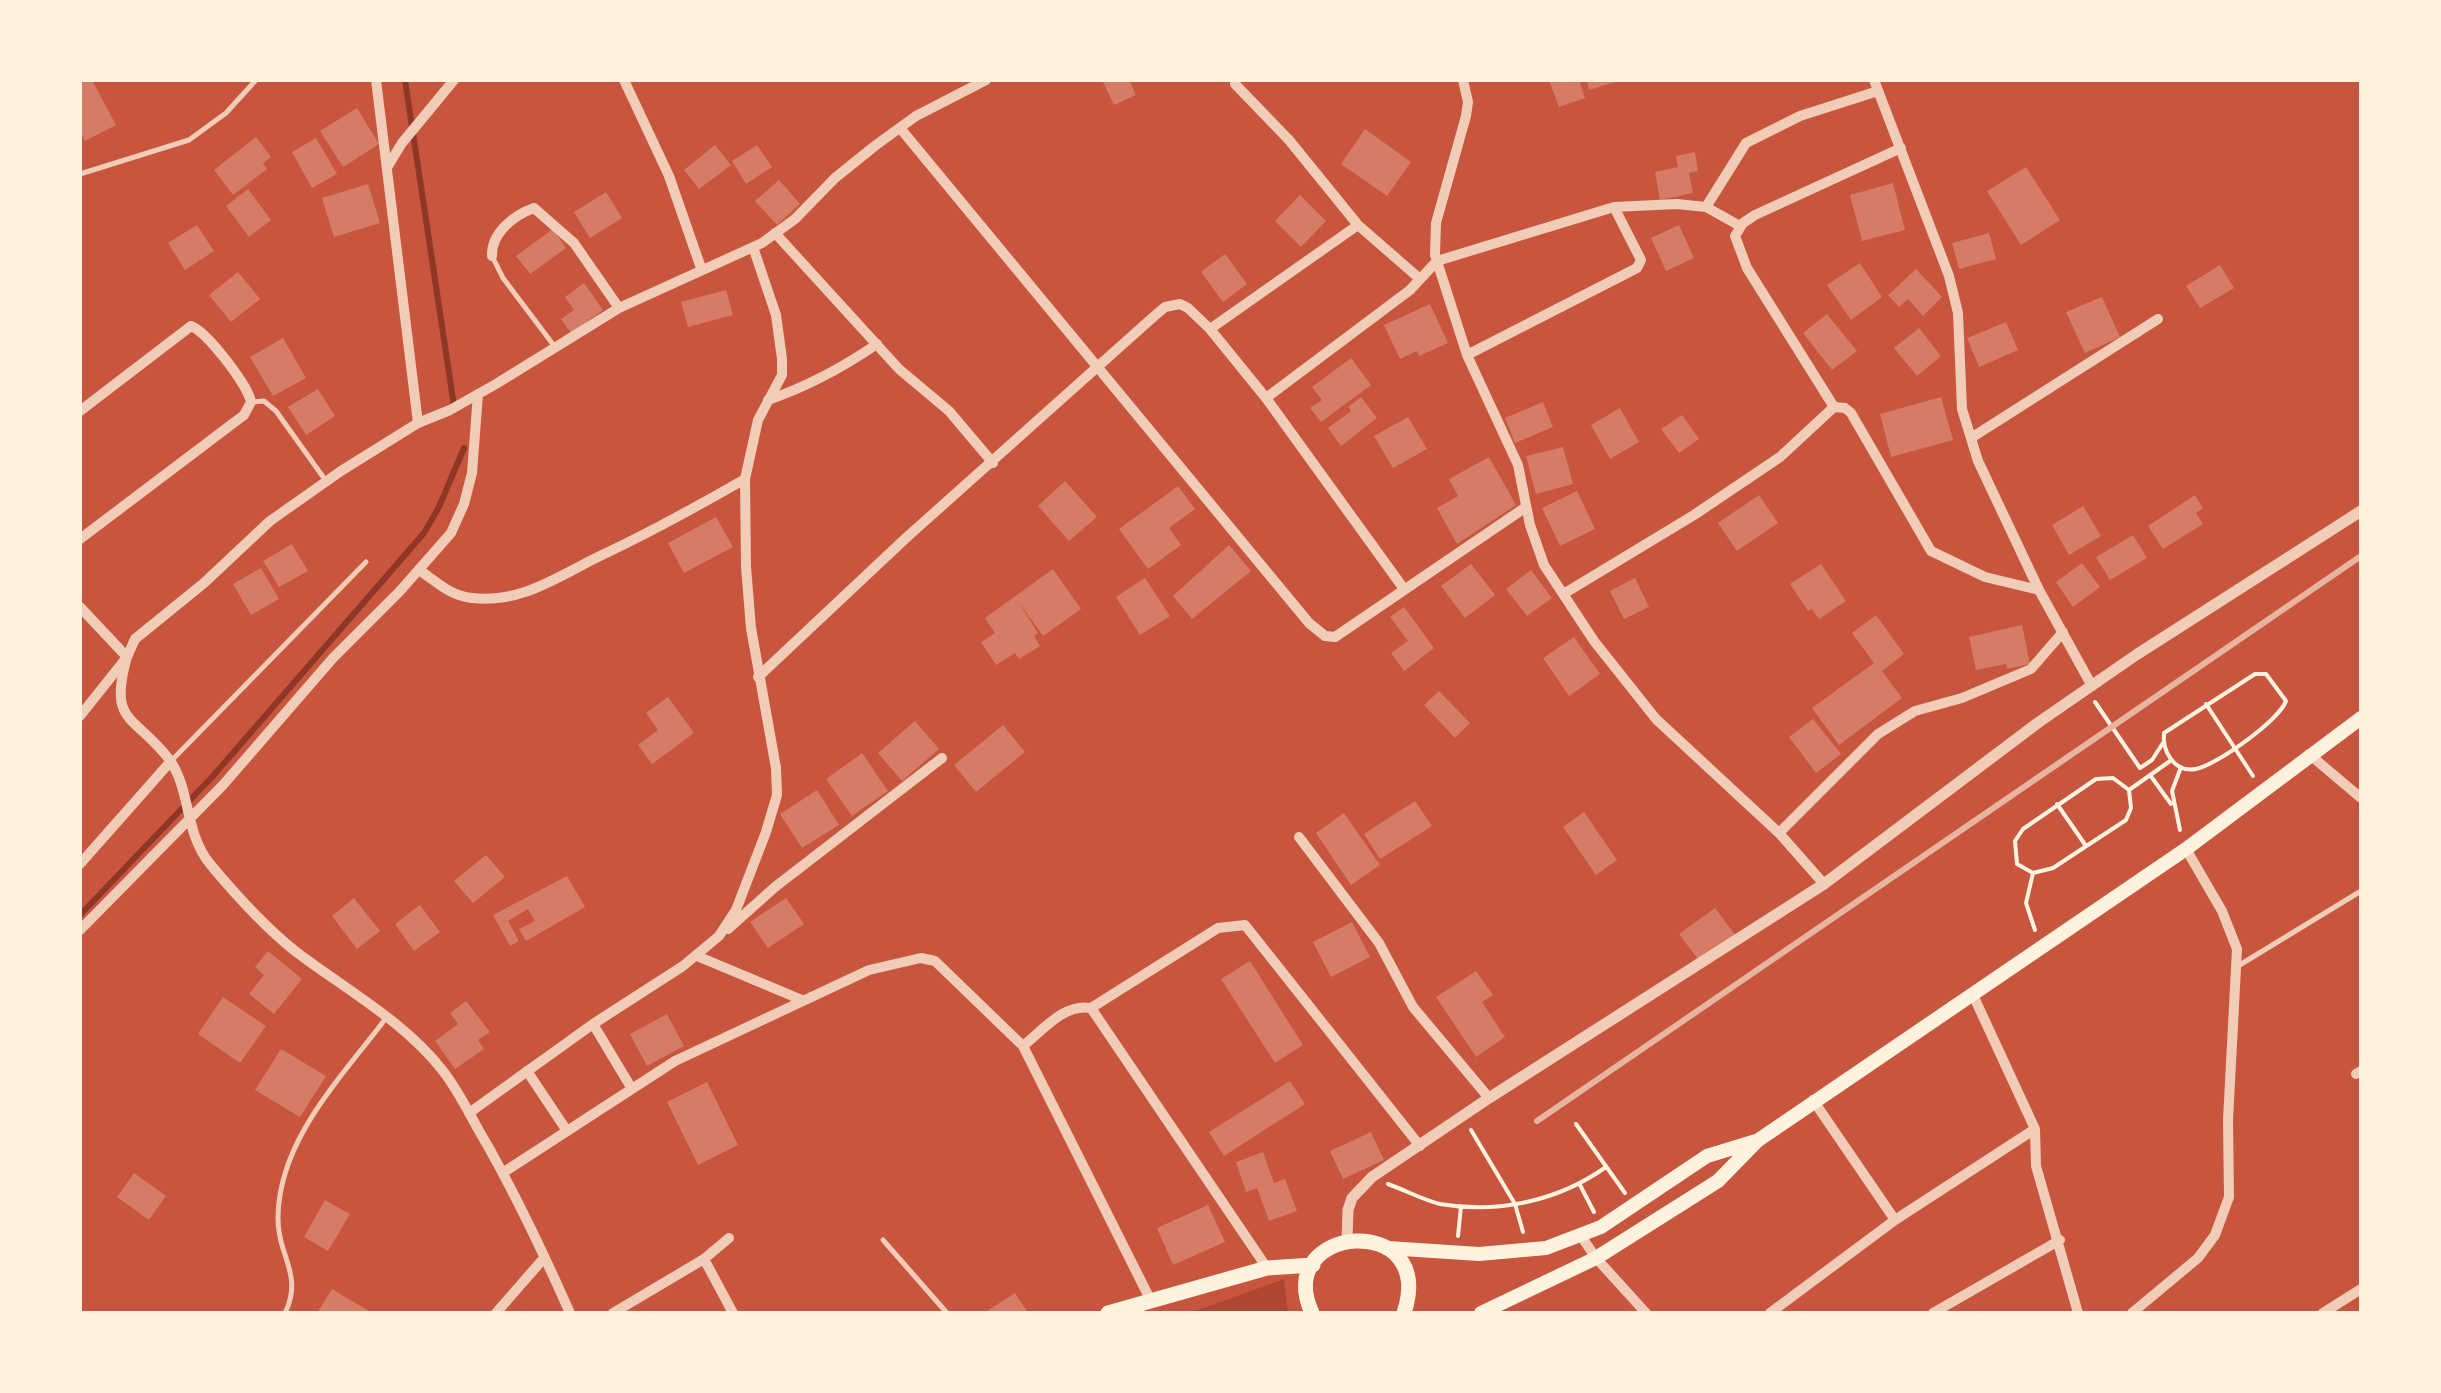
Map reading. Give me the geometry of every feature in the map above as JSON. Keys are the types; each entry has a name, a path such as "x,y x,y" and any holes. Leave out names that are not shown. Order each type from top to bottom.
{"main road":[{"path":"1481,1313 1596,1258 1718,1181 1757,1141 1813,1100 2186,849 2361,718"},
{"path":"1312,1313 1306,1292 1313,1265 1327,1249 1347,1240 1359,1238 1388,1248 1457,1253 1528,1251 1581,1236 1707,1156 1757,1141"},
{"path":"1388,1248 1408,1276 1410,1294 1404,1313"},
{"path":"1108,1313 1267,1268 1313,1265"}],"street":[{"path":"376,80 418,423"},
{"path":"388,168 402,143 454,80"},
{"path":"624,80 668,176 701,268"},
{"path":"570,1313 504,1172 444,1072 427,1052 386,1018 280,938 198,846 171,762 120,704 118,694 127,657 135,639 157,619 204,583 270,520 326,481 418,423 478,394 619,308 776,234 835,178 900,128 965,88 986,80"},
{"path":"1235,80 1358,224 1420,279"},
{"path":"1463,80 1468,102 1436,222 1437,261 1467,355 1518,465 1544,565 1594,640 1656,719 1779,833 1824,884"},
{"path":"1706,207 1746,143 1876,85 1943,258 1955,300 1962,409 1982,471 2039,590 2092,686"},
{"path":"900,128 1097,370 1309,623 1325,636 1336,637 1526,507"},
{"path":"1834,407 1739,254 1735,236 1740,226 1755,215 1901,148"},
{"path":"1467,355 1637,268 1640,260 1614,207"},
{"path":"1266,398 1420,279 1437,261 1614,207 1706,207 1740,226"},
{"path":"492,256 500,231 534,208 574,243 619,308"},
{"path":"1210,329 1358,224"},
{"path":"776,234 900,369 950,411 993,464"},
{"path":"719,936 748,881 777,795 746,567 745,479 758,420 782,375 782,358 776,314 754,247"},
{"path":"758,677 894,549 1165,307 1180,304 1210,329 1266,398 1404,590"},
{"path":"1971,438 2158,319"},
{"path":"80,411 191,326 200,330 249,392 252,402 244,415 80,539"},
{"path":"768,400 812,384 877,344"},
{"path":"80,930 451,533 464,504 477,435 478,394"},
{"path":"1565,593 1694,515 1780,457 1834,407 1850,413 1931,552 1985,577 2039,590"},
{"path":"419,570 458,596 493,599 525,593 636,542 745,479"},
{"path":"1347,1240 1352,1198 1372,1177 1824,884 2040,722 2361,511"},
{"path":"80,607 127,657"},
{"path":"1779,833 1878,734 1915,711 1962,698 2031,670 2063,632"},
{"path":"80,716 127,657"},
{"path":"2309,754 2361,798"},
{"path":"469,1113 593,1024 698,956 775,887 942,758"},
{"path":"80,864 171,762"},
{"path":"1298,836 1379,943 1413,1006 1490,1098"},
{"path":"2132,1313 2198,1258 2224,1218 2229,1197 2228,1120 2237,949 2227,921 2186,849"},
{"path":"1023,1046 1066,1011 1080,1006 1092,1008 1218,928 1246,926 1420,1146"},
{"path":"698,956 802,1000"},
{"path":"504,1172 676,1061 869,970 921,958 935,960 1023,1046 1150,1299"},
{"path":"1973,995 2036,1129 2036,1166 2078,1313"},
{"path":"1092,1008 1267,1268"},
{"path":"593,1024 632,1088"},
{"path":"528,1070 567,1132"},
{"path":"1813,1100 1895,1220"},
{"path":"1770,1313 1895,1220 2036,1129"},
{"path":"1581,1236 1646,1313"},
{"path":"613,1313 704,1259 729,1238"},
{"path":"1933,1313 2060,1240"},
{"path":"496,1313 544,1258"},
{"path":"704,1259 733,1313"},
{"path":"2324,1313 2361,1288"}],"lane":[{"path":"80,174 189,140 226,113 256,80"},
{"path":"492,256 503,278 555,347"},
{"path":"252,402 271,405 326,481"},
{"path":"171,762 366,562"},
{"path":"2238,966 2361,890"},
{"path":"285,1313 294,1292 278,1217 288,1161 324,1102 386,1018"},
{"path":"883,1240 947,1313"}],"path":[{"path":"2095,702 2140,768 2152,760 2164,733 2255,674 2266,674 2286,702 2282,713 2195,770 2170,760 2163,742"},
{"path":"2206,704 2263,792"},
{"path":"2129,790 2170,760"},
{"path":"2181,767 2172,791 2173,808 2186,849"},
{"path":"2150,775 2173,808"},
{"path":"2113,778 2129,790 2132,808 2126,820 2052,868 2033,872 2017,864 2015,841 2040,815 2096,779 2113,778"},
{"path":"2057,804 2086,846"},
{"path":"2033,872 2026,904 2042,946"},
{"path":"1463,1116 1515,1204 1528,1251"},
{"path":"1576,1124 1634,1205"},
{"path":"1372,1177 1436,1203 1494,1208 1580,1186 1606,1167"},
{"path":"1580,1186 1601,1226"},
{"path":"1457,1253 1461,1206"}],"shaded area":[{"path":"1284,1279 1288,1313 1191,1313 1193,1312"}],"building":[{"path":"80,80 92,80 116,125 85,141 80,131"},
{"path":"1102,80 1129,80 1136,95 1114,105"},
{"path":"1549,80 1579,80 1585,98 1559,107"},
{"path":"1587,80 1618,80 1618,81 1589,90"},
{"path":"357,108 379,144 343,167 320,131"},
{"path":"1365,129 1411,162 1387,196 1341,164"},
{"path":"256,137 271,157 263,163 267,169 233,195 214,170"},
{"path":"316,138 337,174 312,188 292,152"},
{"path":"715,145 731,165 699,189 684,170"},
{"path":"757,145 772,167 746,184 732,161"},
{"path":"1695,152 1698,171 1689,173 1693,193 1660,200 1655,172 1678,167 1676,156"},
{"path":"2026,167 2060,220 2021,245 1987,191"},
{"path":"779,180 800,204 777,225 755,201"},
{"path":"1893,183 1905,230 1862,241 1850,195"},
{"path":"368,184 380,223 334,237 322,198"},
{"path":"248,189 271,220 249,237 226,206"},
{"path":"606,192 622,218 590,238 574,212"},
{"path":"1300,195 1326,221 1301,247 1275,221"},
{"path":"197,225 214,251 185,270 168,243"},
{"path":"1679,225 1694,258 1666,271 1651,238"},
{"path":"553,229 566,248 530,274 516,256"},
{"path":"1989,233 1996,259 1959,269 1952,243"},
{"path":"1225,254 1247,284 1223,302 1201,272"},
{"path":"1860,263 1882,297 1851,320 1827,285"},
{"path":"2220,265 2234,288 2200,308 2186,286"},
{"path":"1916,269 1942,297 1923,316 1908,299 1899,307 1888,295"},
{"path":"238,272 260,299 231,322 209,295"},
{"path":"584,283 603,310 571,333 561,319 574,310 565,297"},
{"path":"726,290 733,315 688,327 681,302"},
{"path":"2102,297 2120,337 2085,353 2066,312"},
{"path":"1430,304 1448,343 1419,356 1417,351 1400,359 1384,325"},
{"path":"1827,314 1857,351 1832,370 1803,333"},
{"path":"2006,322 2018,350 1979,367 1967,338"},
{"path":"1919,328 1941,356 1917,376 1894,348"},
{"path":"283,338 306,378 273,396 250,357"},
{"path":"1351,358 1371,385 1321,422 1310,408 1322,400 1312,387"},
{"path":"318,389 335,416 306,435 288,407"},
{"path":"1361,397 1377,418 1341,446 1328,428 1351,411 1348,407"},
{"path":"1941,397 1953,440 1891,457 1880,414"},
{"path":"1543,402 1553,427 1515,443 1505,418"},
{"path":"1620,408 1639,442 1610,459 1591,425"},
{"path":"1682,415 1699,439 1679,453 1661,429"},
{"path":"1408,417 1427,449 1393,468 1374,436"},
{"path":"1563,447 1573,484 1536,494 1526,456"},
{"path":"1489,457 1516,505 1457,544 1437,508 1458,496 1449,479"},
{"path":"1065,481 1097,517 1069,541 1038,506"},
{"path":"1178,486 1195,509 1169,528 1181,545 1148,569 1119,529"},
{"path":"1577,491 1595,529 1560,546 1542,508"},
{"path":"1759,495 1778,523 1737,551 1718,523"},
{"path":"2195,495 2203,508 2196,513 2203,524 2163,549 2148,526"},
{"path":"2083,506 2101,536 2069,555 2052,525"},
{"path":"716,517 733,547 684,573 668,543"},
{"path":"2133,535 2147,558 2110,580 2096,557"},
{"path":"292,544 308,571 279,587 263,561"},
{"path":"1229,545 1251,571 1192,619 1173,596"},
{"path":"2082,563 2100,587 2073,607 2056,582"},
{"path":"1471,564 1495,595 1465,618 1441,586"},
{"path":"1821,564 1846,601 1819,619 1812,609 1808,611 1790,584"},
{"path":"261,568 279,599 251,615 233,584"},
{"path":"1053,569 1081,609 1043,636 1018,601 1038,633 1034,636 1040,646 1019,659 1015,653 996,665 981,642 995,633 985,618"},
{"path":"1531,570 1552,598 1527,616 1506,589"},
{"path":"1145,578 1170,616 1140,635 1116,597"},
{"path":"1635,578 1649,607 1624,619 1610,591"},
{"path":"1404,607 1434,648 1404,671 1391,653 1408,641 1390,617"},
{"path":"1876,615 1904,654 1882,671 1902,698 1839,745 1812,708 1874,663 1852,633"},
{"path":"2022,625 2030,664 1976,670 1969,637"},
{"path":"1574,637 1600,674 1569,696 1543,658"},
{"path":"1439,691 1470,723 1455,738 1424,705"},
{"path":"668,697 694,733 652,764 638,745 658,730 646,713"},
{"path":"1813,719 1841,754 1816,773 1789,737"},
{"path":"915,721 939,749 902,781 878,753"},
{"path":"1003,725 1025,752 976,792 954,765"},
{"path":"862,753 888,791 852,816 826,779"},
{"path":"817,790 839,825 802,848 780,814"},
{"path":"1415,801 1432,826 1380,859 1364,834"},
{"path":"1584,812 1617,860 1596,875 1563,827"},
{"path":"1344,813 1380,865 1351,885 1316,833"},
{"path":"486,855 505,877 473,903 454,881"},
{"path":"567,876 585,907 526,941 519,929 535,921 528,909 508,921 519,941 510,946 493,915"},
{"path":"354,898 380,931 357,949 332,916"},
{"path":"786,898 804,924 768,948 750,922"},
{"path":"420,905 440,932 414,951 395,924"},
{"path":"1715,908 1736,936 1700,962 1679,934"},
{"path":"1352,922 1370,957 1331,977 1313,942"},
{"path":"268,951 302,979 274,1014 249,994 264,975 255,967"},
{"path":"1250,961 1303,1045 1275,1063 1221,979"},
{"path":"1476,971 1493,995 1482,1002 1505,1037 1476,1057 1436,997"},
{"path":"223,997 266,1026 240,1063 198,1034"},
{"path":"466,1001 490,1032 478,1040 484,1049 455,1069 435,1041 458,1024 450,1013"},
{"path":"667,1014 684,1046 647,1066 630,1034"},
{"path":"281,1049 326,1076 300,1117 255,1090"},
{"path":"1290,1081 1305,1104 1224,1156 1209,1132"},
{"path":"707,1082 738,1145 698,1165 667,1102"},
{"path":"1371,1132 1384,1160 1343,1179 1330,1151"},
{"path":"1263,1152 1274,1183 1285,1179 1297,1211 1269,1221 1257,1188 1246,1192 1236,1162"},
{"path":"134,1173 166,1196 149,1220 117,1197"},
{"path":"325,1200 350,1214 328,1251 304,1237"},
{"path":"1208,1205 1225,1242 1173,1265 1157,1228"},
{"path":"332,1289 372,1313 317,1313"},
{"path":"1015,1293 1028,1313 984,1313"}],"waterway":[{"path":"405,80 454,406"},
{"path":"80,915 213,776 424,533 464,448"}],"railway":[{"path":"1537,1121 2361,556"}]}
